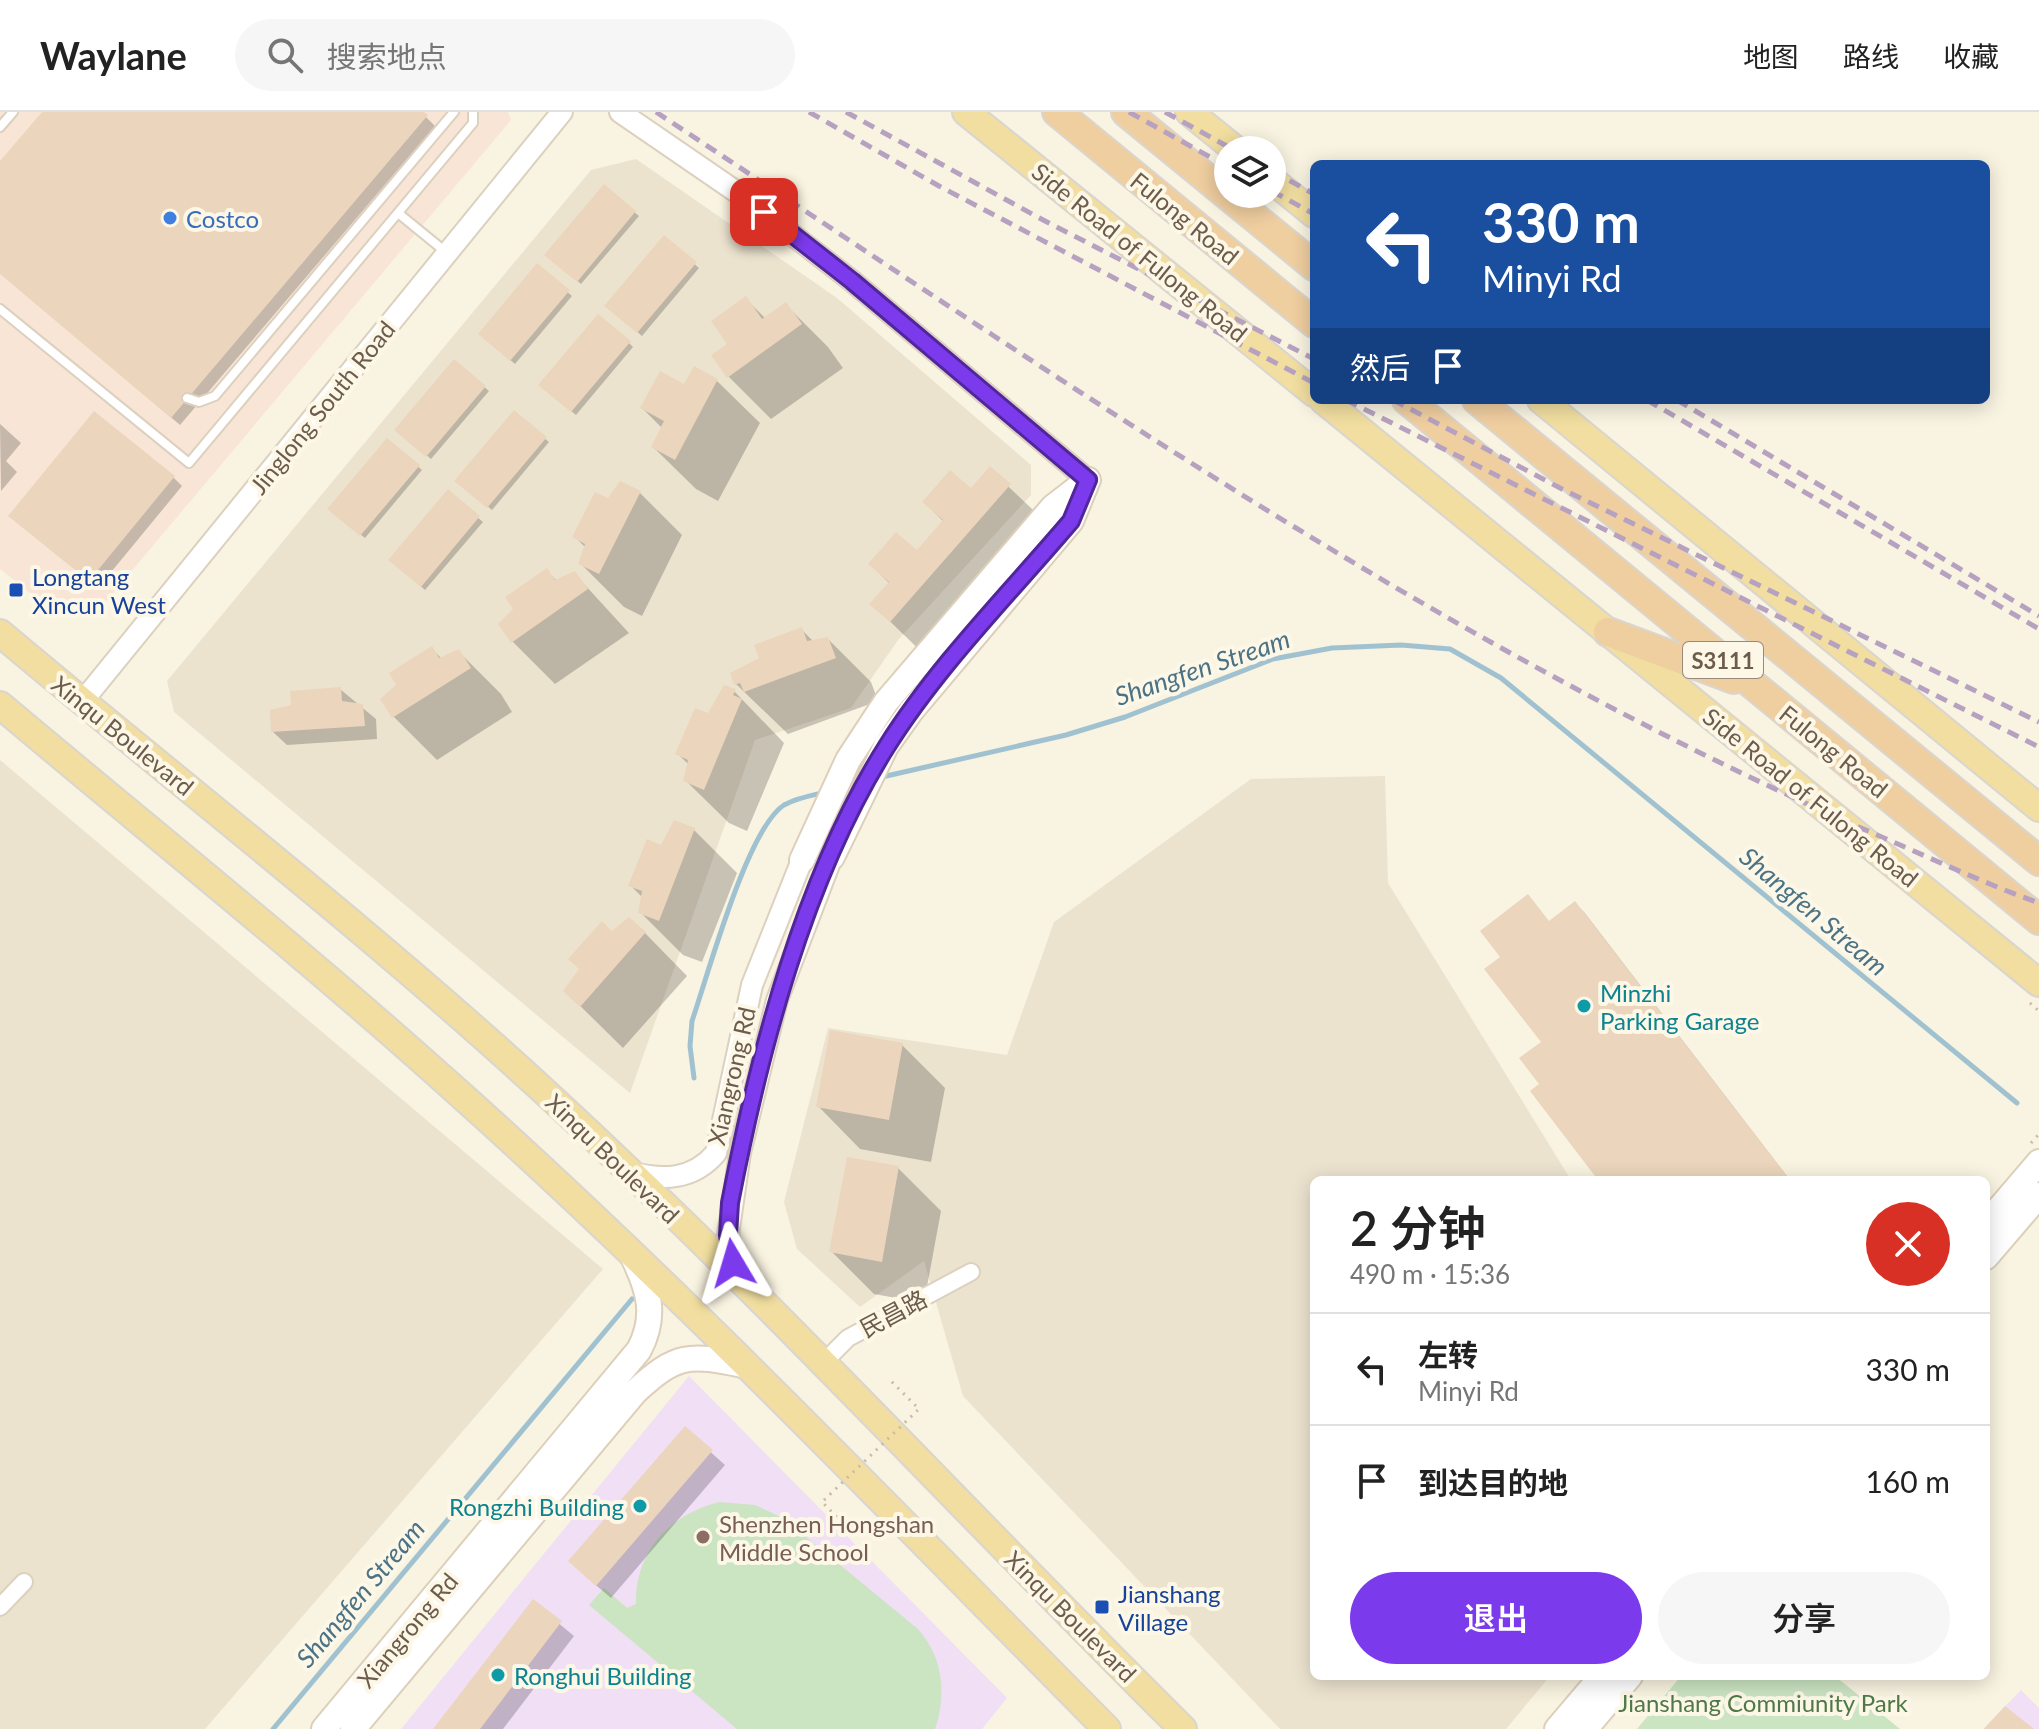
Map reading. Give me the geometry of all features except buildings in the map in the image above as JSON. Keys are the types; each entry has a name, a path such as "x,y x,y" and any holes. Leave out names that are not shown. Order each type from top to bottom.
{"highway":[{"name":"Fulong Road","path":"1057,112 1310,320"},
{"name":"Fulong Road","path":"1126,112 1310,263"},
{"name":"Fulong Road","path":"1412,404 2039,920"},
{"name":"Fulong Road","path":"1482,404 2039,861"},
{"path":"1608,632 1756,687"}],"main road":[{"name":"Side Road of Fulong Road","path":"966,112 1310,390"},
{"path":"1189,112 1219,136"},
{"path":"1286,191 1310,211"},
{"name":"Side Road of Fulong Road","path":"1328,404 2039,983"},
{"path":"1546,404 2039,808"},
{"name":"Xiangrong Rd","path":"832,857 886,746 931,687 1071,521 1088,480"},
{"name":"Xiangrong Rd","path":"802,860 848,760 886,702 1053,507 1088,480"},
{"name":"Xinqu Boulevard","path":"0,633 435,994 630,1172 1183,1729"},
{"path":"0,705 441,1077 632,1255 1107,1729"},
{"path":"1990,1219 2039,1162"},
{"path":"1990,1252 2039,1195"},
{"name":"Xiangrong Rd","path":"324,1729 639,1350 648,1333 650,1300 649,1290 632,1255"},
{"name":"Xiangrong Rd","path":"353,1729 635,1392 660,1370 678,1361 701,1356 743,1365"},
{"path":"1557,1729 1599,1680"},
{"path":"1585,1729 1627,1680"}],"street":[{"name":"Jinglong South Road","path":"82,702 562,112"},
{"path":"620,112 741,195 840,272 1088,480"},
{"name":"Xiangrong Rd","path":"743,1284 733,1263 728,1235 740,1153 777,1000 802,927 832,857"},
{"name":"Xiangrong Rd","path":"630,1172 663,1179 687,1175 705,1166 716,1153 752,985 802,860"},
{"name":"民昌路","path":"822,1364 848,1338 971,1272"},
{"path":"0,1607 24,1582"}],"lane":[{"path":"0,127 13,112"},
{"path":"187,398 199,402 215,396 454,112"},
{"path":"0,309 189,463 473,123 473,112"},
{"path":"398,213 447,253"}],"path":[{"path":"854,1534 822,1502 919,1409 888,1378"}],"shaded area":[{"path":"0,112 508,112 511,120 98,611 59,616 0,569"},
{"path":"636,159 837,298 1031,465 1031,495 898,640 851,708 755,740 630,1093 174,712 167,681 591,170"},
{"path":"0,760 603,1269 205,1729 0,1729"},
{"name":"Jianshang Village","path":"1385,776 1388,883 1569,1176 1310,1176 1310,1680 1547,1680 1506,1729 1280,1729 963,1396 924,1261 860,1307 797,1249 784,1202 828,1028 1007,1055 1054,922 1251,779"},
{"name":"Shenzhen Hongshan Middle School","path":"689,1376 1007,1698 982,1729 401,1729"},
{"path":"2021,1690 2039,1708 2039,1729 1983,1729"}],"green space":[{"path":"719,1502 755,1505 783,1518 918,1629 938,1664 941,1703 935,1729 737,1729 589,1605 604,1588 627,1608 636,1604 642,1568 658,1538 685,1516"},
{"name":"Jianshang Commiunity Park","path":"1678,1680 1840,1680 1900,1729 1637,1729"}],"waterway":[{"name":"Shangfen Stream","path":"882,777 1066,735 1125,717 1273,659 1332,648 1401,645 1450,649 1501,678 2017,1103"},
{"name":"Shangfen Stream","path":"694,1078 690,1046 692,1021 730,905 756,842 770,819 784,805 826,792"},
{"name":"Shangfen Stream","path":"273,1729 632,1299"}],"railway":[{"path":"656,112 1103,407 1407,594 1563,682 1721,763 1884,838 2039,903"},
{"path":"809,112 939,186 1310,381"},
{"path":"846,112 1045,221 1310,357"},
{"path":"1129,112 1214,159"},
{"path":"1165,112 1214,139"},
{"path":"1286,179 1310,192"},
{"path":"1286,199 1310,212"},
{"path":"1354,404 2039,747"},
{"path":"1401,404 1562,489 2039,722"},
{"path":"1654,404 2039,629"},
{"path":"1684,404 2039,616"}],"place":[{"name":"Costco","path":"170,218"},
{"name":"Longtang Xincun West","path":"16,590"},
{"name":"Minzhi Parking Garage","path":"1584,1006"},
{"name":"Rongzhi Building","path":"640,1506"},
{"name":"Shenzhen Hongshan Middle School","path":"703,1537"},
{"name":"Jianshang Village","path":"1102,1607"},
{"name":"Ronghui Building","path":"498,1675"}],"route":[{"path":"733,1263 728,1235 730,1203 777,1000 802,927 843,831 886,746 911,711 1071,521 1088,480 852,281 764,212"}]}
